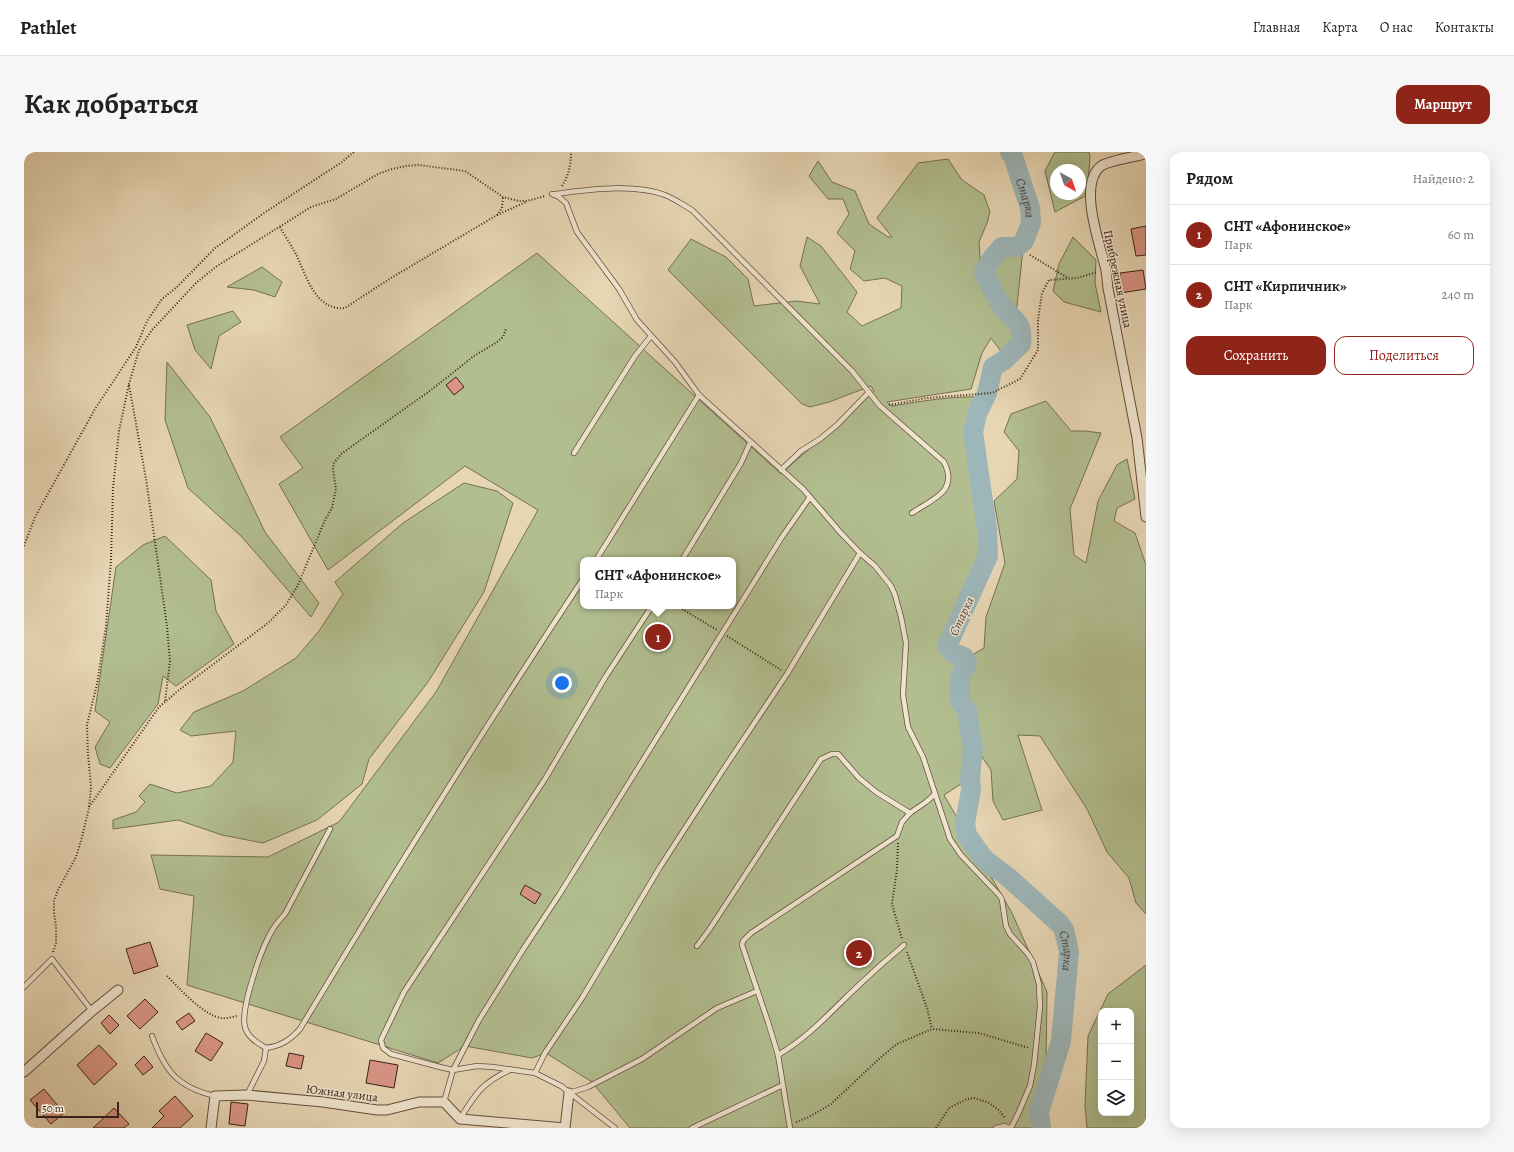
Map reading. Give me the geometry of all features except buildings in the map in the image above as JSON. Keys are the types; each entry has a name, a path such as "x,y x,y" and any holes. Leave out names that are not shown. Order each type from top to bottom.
{"street":[{"name":"Прибрежная улица","path":"1146,154 1102,164 1094,173 1090,197 1091,212 1106,269 1108,288 1137,438 1146,517"},
{"path":"24,1072 92,1011 118,990"},
{"path":"444,1102 459,1123 565,1128 570,1093"},
{"name":"Южная улица","path":"215,1096 247,1095 323,1102 377,1110 387,1110 419,1102 444,1102"},
{"path":"211,1128 215,1096"}],"lane":[{"path":"552,194 618,189 652,191 666,195 683,204 702,219 852,372 880,406 939,457 947,468 948,485 944,492 912,513"},
{"path":"552,194 559,197 566,203 580,237 619,289 637,320 675,362 699,395 810,497 860,553 884,576 895,595 906,643 903,678 906,721 923,757 950,840 961,855 1000,896 1006,926 1010,934 1028,954 1033,962 1039,984 1040,1008 1036,1050 1030,1086 1018,1114 1010,1128 1004,1126 996,1128"},
{"path":"574,454 635,356 651,336"},
{"path":"781,470 801,451 820,439 837,425 869,392"},
{"path":"598,557 699,395"},
{"path":"684,557 741,463 750,443"},
{"path":"444,1102 453,1070 479,1020 559,895 782,537 810,497"},
{"path":"535,1073 545,1053 582,998 660,867 721,772 787,674 860,553"},
{"path":"330,829 285,914 277,922 268,936 253,980 245,1016 245,1028 248,1035 253,1040 266,1048 277,1046 286,1042 300,1029 398,866 580,585"},
{"path":"615,1128 603,1117 561,1086 535,1073 512,1069 477,1066 453,1070 391,1054 383,1048 381,1040 404,992 545,779 606,676 650,609"},
{"path":"697,946 821,759 832,754 838,754 859,778 876,792 910,813"},
{"path":"790,1126 778,1055 742,945 743,941 751,933 897,836 902,822 910,813 935,794"},
{"path":"778,1055 790,1048 825,1020 869,975 904,945"},
{"path":"24,988 52,959 92,1011"},
{"path":"570,1093 588,1087 642,1059 716,1008 757,991"},
{"name":"Южная улица","path":"152,1036 159,1056 174,1076 185,1085 198,1092 215,1096"},
{"path":"247,1095 264,1061 266,1048"},
{"path":"459,1123 478,1090 498,1075 512,1069"},
{"path":"692,1128 783,1085"}],"path":[{"path":"24,546 35,517 95,409 136,347 147,321 154,313 162,299 178,286 215,248 264,213 342,162 354,152"},
{"path":"280,227 315,293 323,302 331,307 337,309 345,308 391,278 497,215 527,202 552,194 562,186 566,179 571,163 571,152"},
{"path":"52,959 56,943 54,901 58,890 76,857 89,808 91,787 87,743 88,724 97,684 106,626 111,560 113,488 119,430 129,384 139,350 152,330 197,282 218,266 311,207 336,199 378,174 406,166 419,165 465,171 503,197 527,202"},
{"path":"497,215 502,208 503,197"},
{"path":"1030,256 1069,278"},
{"path":"880,406 927,398 992,393 1020,379 1038,350 1038,320 1042,293 1048,280 1077,278 1106,269"},
{"path":"89,808 154,714 165,701 268,623 286,605 298,585 325,520 334,503 336,489 332,469 336,459 431,390 474,356 497,342 503,337 506,329"},
{"path":"136,347 139,350"},
{"path":"129,384 146,479 167,626 170,661 165,701"},
{"path":"682,609 787,674"},
{"path":"897,836 899,849 892,904 904,945 927,1008 932,1029"},
{"path":"167,976 188,998 211,1014 221,1018 245,1016"},
{"path":"790,1126 831,1104 880,1058 898,1044 932,1029 984,1034 1036,1050"},
{"path":"936,1128 945,1111 968,1099 974,1098 986,1102 998,1109 1008,1122"}],"green space":[{"path":"1055,152 1089,152 1090,157 1087,195 1086,164 1050,164 1050,192 1045,171"},
{"path":"948,159 962,180 984,195 990,212 979,242 981,272 1000,312 1016,324 1020,332 1020,342 1004,355 991,338 982,353 971,389 887,402 892,406 948,398 982,397 974,413 969,430 974,468 979,472 987,529 988,556 947,646 953,653 964,657 967,663 960,678 960,701 967,711 973,749 970,778 944,795 1012,913 1047,992 1045,1128 630,1128 592,1082 546,1053 532,1058 465,1046 438,1063 187,985 194,896 160,889 151,855 268,857 339,822 436,692 538,510 465,466 328,570 279,484 303,468 280,437 537,253 781,474 874,391 871,386 829,402 810,407 802,404 668,270 691,239 726,257 748,279 754,306 796,301 820,304 800,266 807,237 821,246 857,292 847,312 862,326 901,308 902,286 885,278 864,281 850,269 855,251 837,233 849,214 843,199 828,199 809,176 818,161 832,182 855,191 869,224 888,237 892,237 877,218 918,163"},
{"path":"1052,200 1078,200 1055,212"},
{"path":"1073,237 1096,260 1095,283 1101,312 1064,302 1053,291 1059,264"},
{"path":"1003,248 1023,249 1017,306 1014,313 1002,304 985,272"},
{"path":"262,267 282,282 275,297 254,290 227,287"},
{"path":"233,311 241,322 219,336 211,369 195,350 187,325"},
{"path":"167,362 210,417 265,532 319,603 311,617 242,537 188,488 165,420"},
{"path":"1046,401 1071,431 1101,433 1070,509 1074,555 1086,563 1098,501 1117,465 1127,459 1135,499 1117,508 1114,521 1135,533 1146,565 1146,914 1136,903 1129,878 1107,852 1087,809 1040,736 1018,735 1042,810 1003,820 993,801 991,770 980,754 973,708 965,702 967,679 974,654 984,648 986,617 1005,563 994,501 1017,479 1019,451 1004,432 1011,414"},
{"path":"464,483 497,491 513,503 484,592 428,682 369,759 362,784 317,820 263,843 222,835 178,820 113,829 113,820 136,812 145,802 139,796 150,784 177,793 211,786 233,762 236,731 191,736 180,730 194,712 243,691 296,658 319,631 343,594 335,582 403,523"},
{"path":"165,536 211,580 216,611 234,644 176,686 163,676 158,704 110,768 100,764 95,747 110,722 95,711 116,567 143,545"},
{"path":"1146,965 1146,1128 1087,1128 1085,1106 1088,1036 1098,1015 1098,1116 1134,1116 1134,1008 1101,1008 1108,994"}],"waterway":[{"name":"Старка","path":"1010,152 1013,156 1030,208 1031,223 1024,241 1017,247 1002,247 993,257 984,272 1000,303 1019,325 1021,330 1021,344 1003,361 993,367 987,393 977,414 973,432 987,529 988,556 947,646 953,653 964,657 967,663 960,678 960,701 967,711 973,749 970,778 971,790 965,823 967,835 984,859 1009,878 1060,924 1064,930 1069,952 1061,1041 1039,1112 1041,1128"}],"place":[{"name":"СНТ «Афонинское»","path":"658,637"},
{"name":"СНТ «Кирпичник»","path":"859,953"}]}
